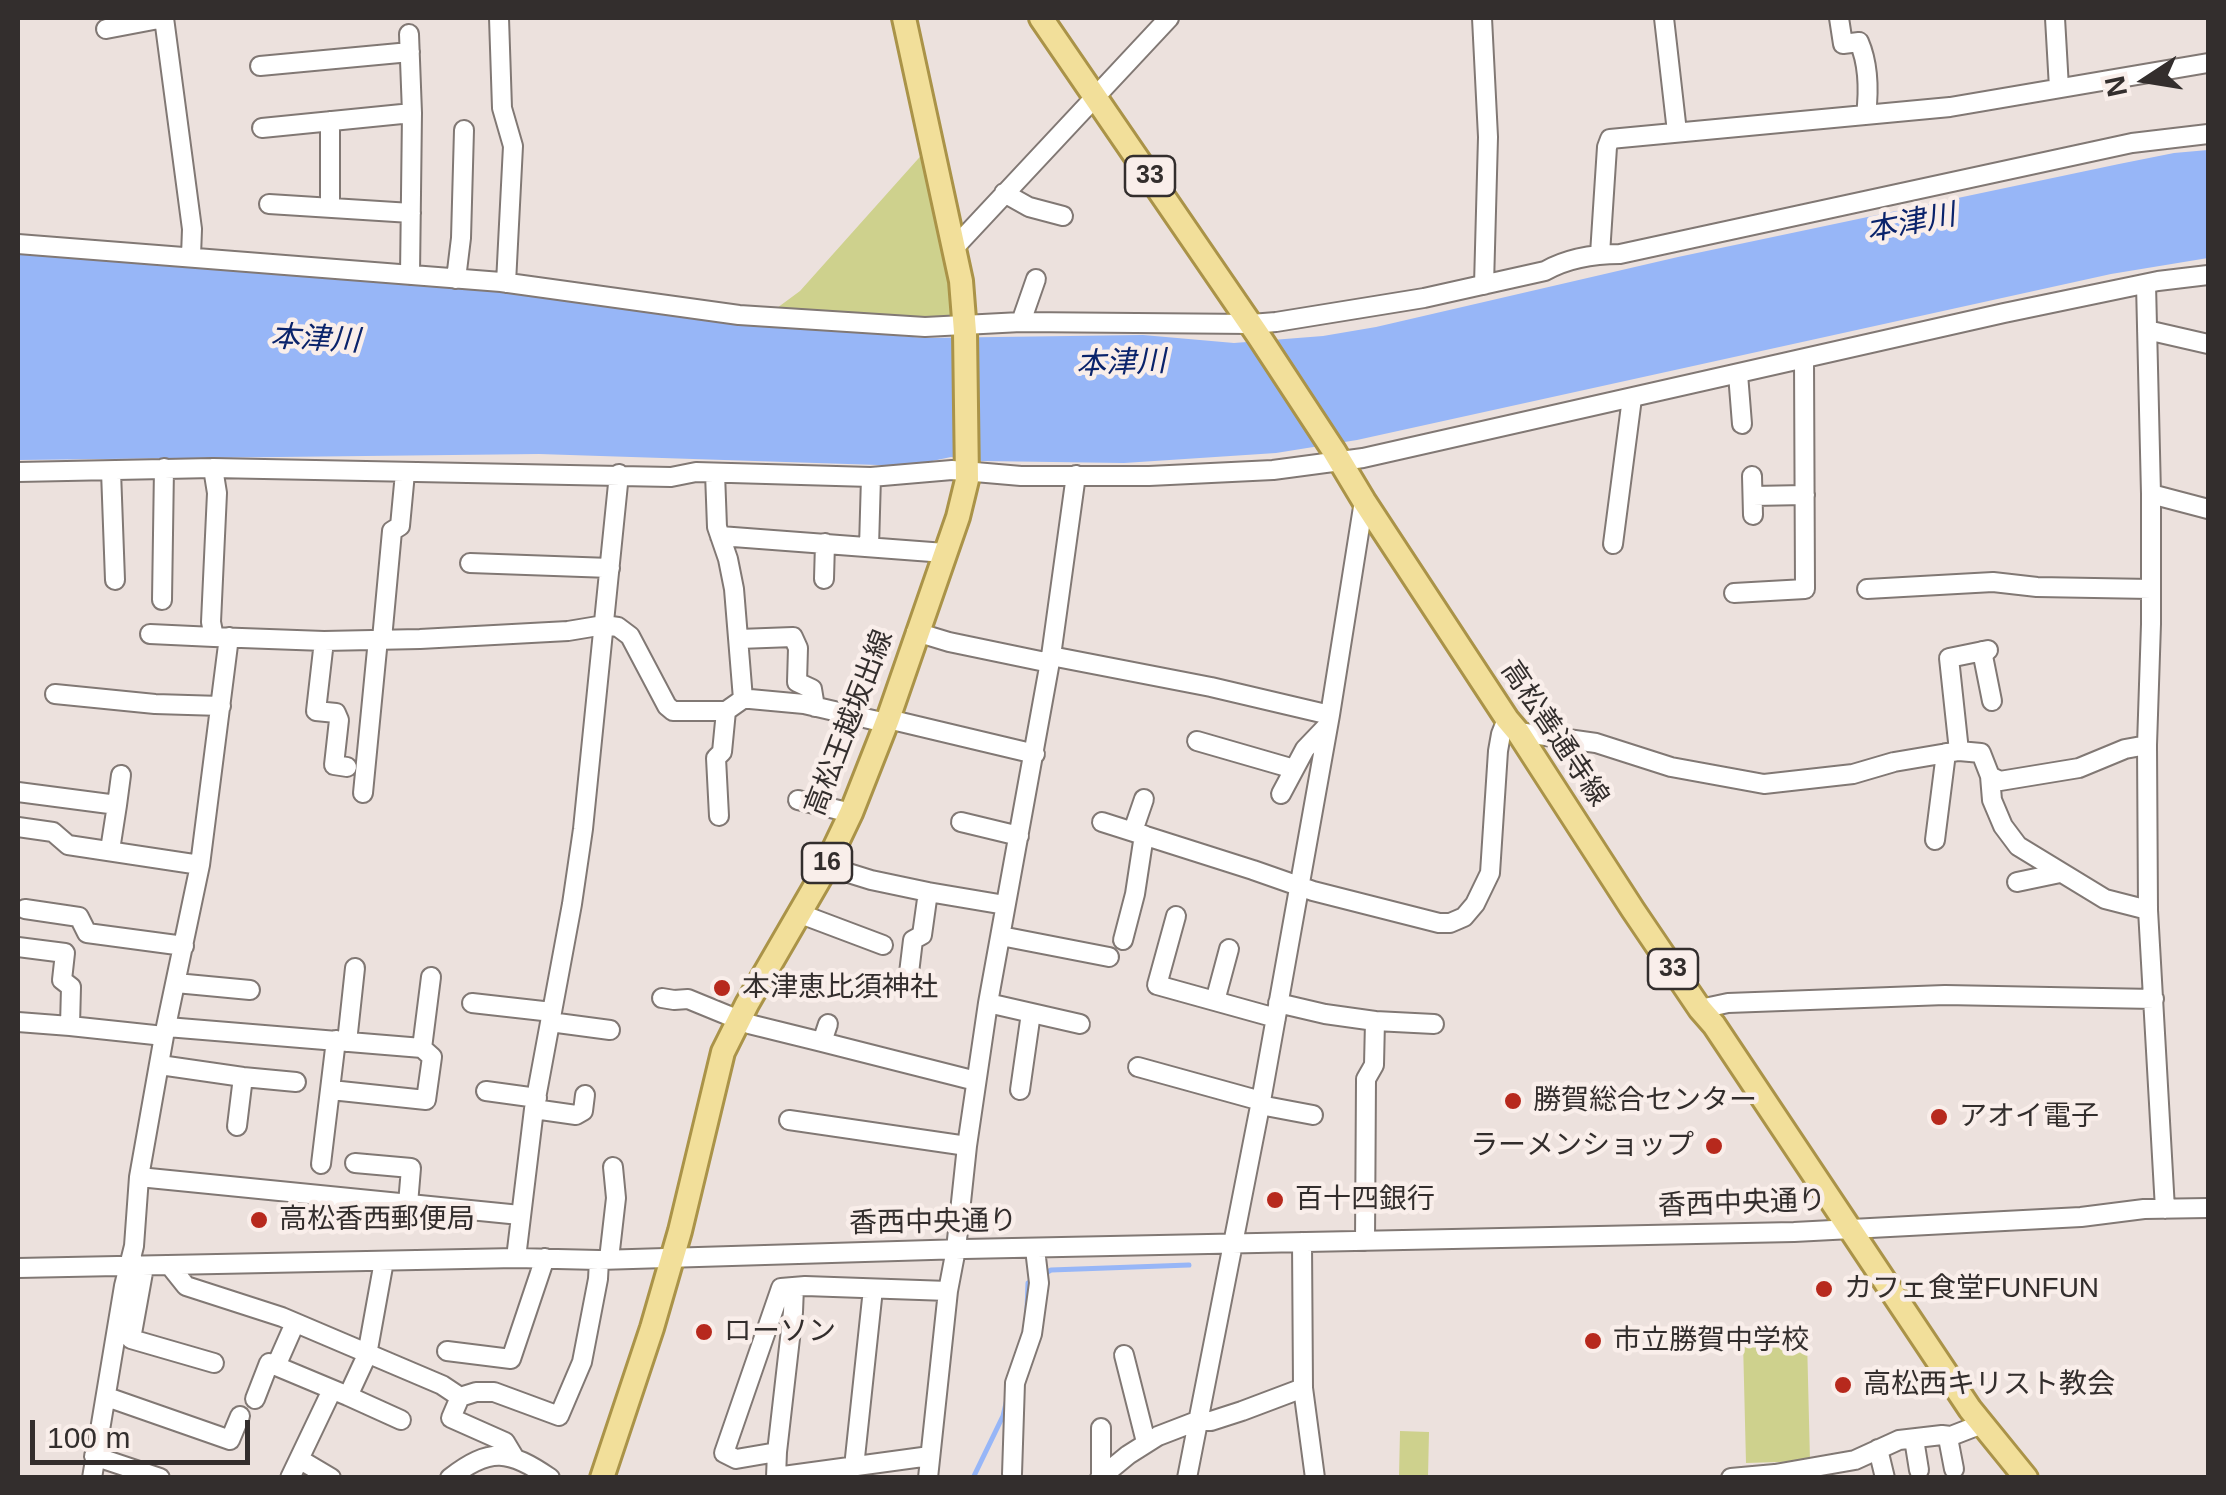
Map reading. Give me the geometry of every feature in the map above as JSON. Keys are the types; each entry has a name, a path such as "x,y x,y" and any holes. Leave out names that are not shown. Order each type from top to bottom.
{"main road":[{"name":"高松王越坂出線","path":"602,1478 680,1232 723,1052 851,813 887,721 965,491 965,329 955,248 904,18"},
{"name":"高松善通寺線","path":"1041,18 1255,330 1700,1009 1982,1424 2026,1478"}],"street":[{"path":"106,29 164,18 192,229 191,256"},
{"path":"499,18 502,108 514,146 506,283"},
{"path":"955,248 1169,18"},
{"path":"1482,18 1488,137 1484,285"},
{"path":"1664,18 1676,132"},
{"path":"1839,18 1842,44 1859,42 1865,56 1866,115"},
{"path":"2054,18 2059,88"},
{"path":"260,66 409,43 410,274"},
{"path":"1600,254 1610,139 1950,107 2208,63"},
{"path":"262,128 412,114"},
{"path":"330,121 330,208"},
{"path":"456,278 464,130"},
{"path":"18,244 456,278 738,315 965,329 1022,322 1255,330 1484,285 1546,271 1561,262 1620,254 2132,142 2208,134"},
{"path":"1004,192 1029,207 1063,216"},
{"path":"270,204 410,214"},
{"path":"18,472 213,468 871,477 968,466 1021,476 1149,476 1272,470 1337,456 1442,442 2146,284 2208,275"},
{"path":"1022,322 1036,279"},
{"path":"2146,284 2151,494 2148,910 2166,1209"},
{"path":"2148,330 2208,344"},
{"path":"1734,593 1805,589 1804,359"},
{"path":"1738,374 1742,424"},
{"path":"1613,544 1632,398"},
{"path":"162,600 164,468"},
{"path":"213,468 217,493 211,622 221,637 221,706 200,865 139,1178 132,1339 214,1362"},
{"path":"111,470 115,580"},
{"path":"363,793 392,531 400,526 405,473"},
{"path":"516,1258 536,1103 583,829 619,474"},
{"path":"715,474 717,527 734,589 743,699"},
{"path":"928,1478 966,1146 1050,659 1076,475"},
{"path":"1752,476 1753,515"},
{"path":"869,546 871,477"},
{"path":"2151,494 2208,509"},
{"path":"1752,496 1805,495"},
{"path":"1186,1478 1277,1011 1364,501"},
{"path":"720,536 945,553"},
{"path":"824,578 825,543"},
{"path":"470,563 610,568"},
{"path":"1867,589 1994,582 2036,587 2151,588"},
{"path":"150,634 380,640 568,631 604,625 618,627 630,636 673,712 726,712 743,699 792,702 1034,754"},
{"path":"916,632 949,642 1212,687 1329,720"},
{"path":"738,639 793,637 798,648 796,682 812,689 815,706"},
{"path":"324,640 316,711 336,713 339,720 334,766 347,768"},
{"path":"1935,840 1952,752 1949,658 1985,651 1992,701"},
{"path":"54,694 221,706"},
{"path":"719,816 716,758 722,752 726,712"},
{"path":"1281,794 1305,749 1329,720"},
{"path":"1102,822 1299,886 1450,923 1464,917 1475,904 1490,873 1500,734 1513,725 1596,743 1671,767 1764,784 1853,774 1952,752 1981,753 1990,776 1992,800 2003,826 2018,846 2105,899 2148,910"},
{"path":"1198,741 1294,769"},
{"path":"1990,776 2000,781 2079,768 2124,748 2147,745"},
{"path":"110,850 121,776"},
{"path":"18,792 116,805"},
{"path":"1123,940 1134,894 1144,798"},
{"path":"798,800 851,813"},
{"path":"961,822 1019,836"},
{"path":"18,827 53,832 68,845 200,865"},
{"path":"826,866 871,880 1006,905"},
{"path":"2017,882 2060,872"},
{"path":"908,973 912,940 922,935 928,892"},
{"path":"25,909 79,916 88,934 184,946"},
{"path":"798,913 884,944"},
{"path":"1176,916 1158,986 1277,1011 1434,1024"},
{"path":"1001,936 1047,936 1099,960"},
{"path":"18,946 65,953 62,980 72,986 70,1026"},
{"path":"1216,1001 1229,949"},
{"path":"321,1164 331,1090 356,968"},
{"path":"422,1048 431,977"},
{"path":"176,983 250,990"},
{"path":"1700,1009 1728,1004 1945,995 2154,1000"},
{"path":"662,998 688,999 739,1020 976,1081"},
{"path":"472,1003 610,1030"},
{"path":"988,1003 1080,1024"},
{"path":"1020,1090 1031,1013"},
{"path":"1364,1242 1366,1079 1374,1065 1374,1021"},
{"path":"18,1022 342,1041 422,1048 432,1058 426,1100 331,1090"},
{"path":"822,1042 828,1024"},
{"path":"160,1065 296,1082"},
{"path":"1138,1067 1313,1115"},
{"path":"236,1126 242,1077"},
{"path":"486,1091 576,1114 583,1111 586,1095"},
{"path":"789,1120 966,1146"},
{"path":"355,1163 412,1168 408,1204"},
{"path":"170,1266 186,1286 295,1323 460,1397 494,1392 559,1416 582,1362 604,1259 616,1198 612,1167"},
{"path":"139,1178 520,1215"},
{"name":"香西中央通り","path":"18,1268 1794,1232 2208,1208"},
{"path":"1302,1242 1302,1388 1315,1478"},
{"path":"1012,1474 1016,1383 1032,1334 1039,1276 1035,1249"},
{"path":"447,1351 511,1359 545,1258"},
{"path":"290,1478 366,1354 384,1261"},
{"path":"92,1478 110,1368 136,1267"},
{"path":"794,1287 776,1477 930,1456"},
{"path":"777,1452 736,1459 724,1454 781,1288 948,1291"},
{"path":"854,1467 873,1289"},
{"path":"276,1366 295,1323"},
{"path":"1124,1355 1146,1442"},
{"path":"255,1400 269,1362 401,1420"},
{"path":"1100,1477 1158,1436 1302,1388"},
{"path":"107,1397 230,1440 240,1416"},
{"path":"460,1397 451,1418 506,1442 514,1457"},
{"path":"1730,1478 1775,1476 1854,1460 1899,1440 1951,1436 1982,1424"},
{"path":"1100,1477 1102,1428"},
{"path":"1951,1436 1954,1469"},
{"path":"1914,1438 1919,1470"},
{"path":"1878,1449 1885,1478"},
{"path":"94,1456 160,1478"},
{"path":"450,1478 472,1461 491,1456 514,1457 550,1478"},
{"path":"299,1460 331,1478"}],"green space":[{"path":"926,150 950,255 955,322 800,313 777,308 800,291"},
{"path":"1807,1339 1810,1461 1746,1463 1743,1341"},
{"path":"1400,1431 1429,1432 1428,1477 1399,1477"}],"water":[{"name":"本津川","path":"2208,150 2208,258 2111,274 1357,440 1276,453 1124,463 951,457 909,466 539,454 18,460 18,252 439,284 704,320 925,338 1143,335 1234,343 1323,336 1376,327 1678,257 2119,164"}],"waterway":[{"path":"1044,1274 1051,1270 1189,1265"},
{"path":"1027,1310 1028,1283 1034,1280"},
{"path":"973,1478 1003,1416 1007,1399"}],"place":[{"name":"本津恵比須神社","path":"722,988"},
{"name":"勝賀総合センター","path":"1513,1101"},
{"name":"アオイ電子","path":"1939,1117"},
{"name":"ラーメンショップ","path":"1714,1146"},
{"name":"百十四銀行","path":"1275,1200"},
{"name":"高松香西郵便局","path":"259,1220"},
{"name":"カフェ食堂FUNFUN","path":"1824,1289"},
{"name":"ローソン","path":"704,1332"},
{"name":"市立勝賀中学校","path":"1593,1341"},
{"name":"高松西キリスト教会","path":"1843,1385"}]}
